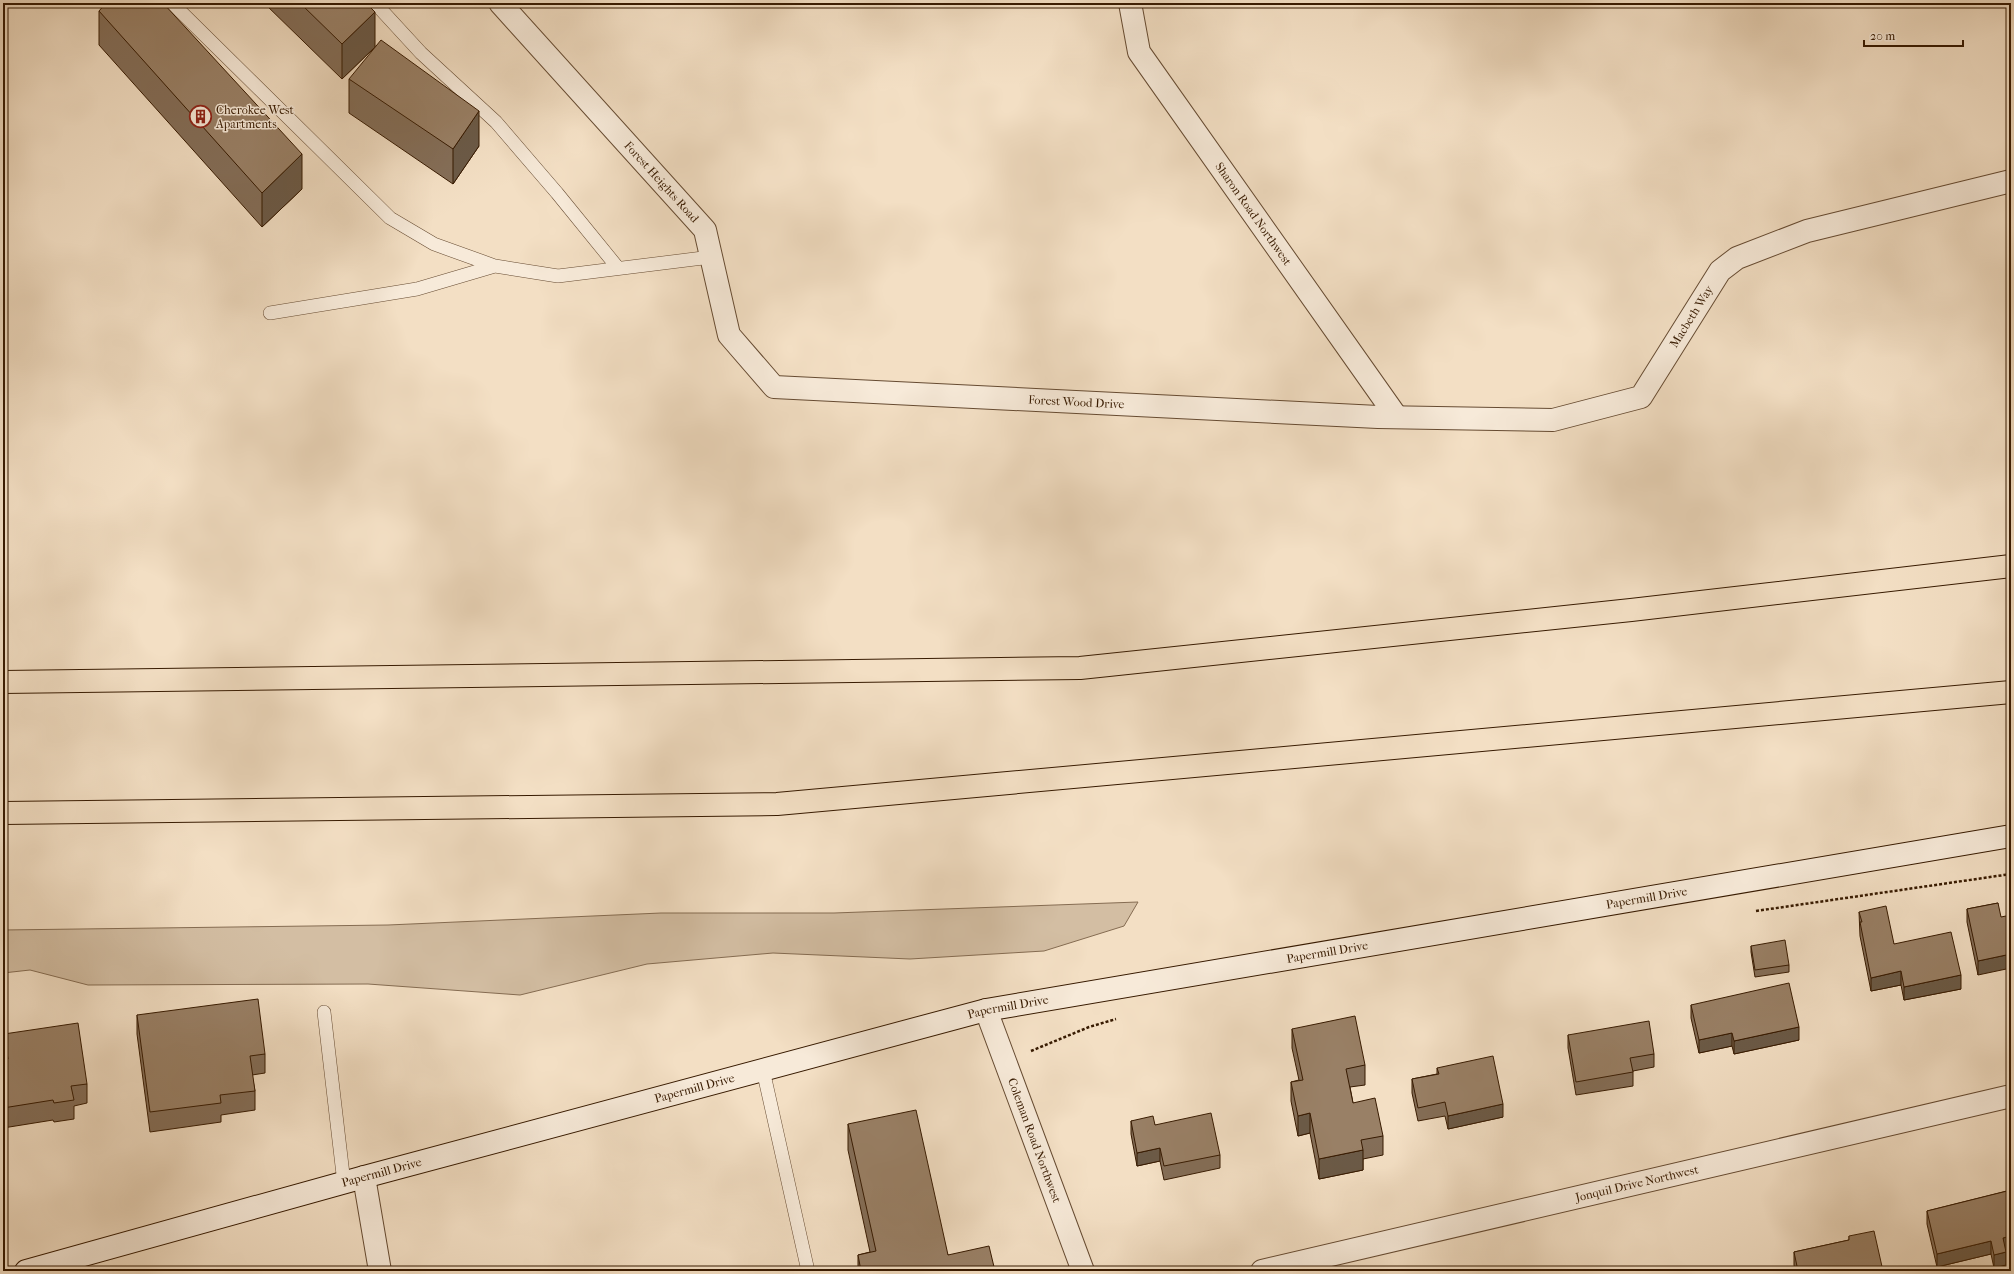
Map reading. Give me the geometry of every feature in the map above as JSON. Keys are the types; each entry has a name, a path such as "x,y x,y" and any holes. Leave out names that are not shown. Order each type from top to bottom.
{"highway":[{"path":"3,682 1080,668 1623,611 2011,566"},
{"path":"3,813 777,804 2011,692"}],"street":[{"name":"Forest Heights Road","path":"500,3 705,230 729,335 774,387"},
{"name":"Sharon Road Northwest","path":"1130,3 1139,52 1387,417"},
{"name":"Macbeth Way","path":"1387,417 1553,420 1641,396 1720,271 1737,258 1807,231 2011,181"},
{"name":"Forest Wood Drive","path":"774,387 1387,417"},
{"name":"Papermill Drive","path":"26,1271 354,1180 986,1010 2011,836"},
{"name":"Coleman Road Northwest","path":"986,1010 1083,1271"},
{"name":"Jonquil Drive Northwest","path":"1262,1271 2011,1096"},
{"path":"354,1180 380,1271"}],"lane":[{"path":"172,3 390,218 434,244 495,266 558,276 711,256"},
{"path":"375,3 421,53 496,122 558,193 618,268"},
{"path":"270,313 417,289 495,266"},
{"path":"324,1012 354,1180"},
{"path":"763,1070 808,1271"}],"shaded area":[{"path":"1138,902 1124,926 1044,951 910,959 773,953 647,964 520,995 368,984 88,985 30,970 3,973 3,930 388,925 661,913 834,913"}],"building":[{"path":"106,3 163,3 302,154 262,193 99,11"},
{"path":"300,3 366,3 375,12 342,44"},
{"path":"381,40 479,111 453,149 349,79"},
{"path":"1998,903 2001,917 2011,915 2011,954 1978,961 1967,909"},
{"path":"1886,906 1894,944 1951,932 1961,975 1904,987 1901,971 1871,978 1859,912"},
{"path":"1785,940 1789,965 1755,970 1751,946"},
{"path":"1789,983 1799,1027 1734,1041 1732,1033 1699,1040 1691,1005"},
{"path":"258,999 265,1054 250,1056 255,1091 220,1095 221,1103 150,1112 137,1015"},
{"path":"1355,1016 1365,1065 1346,1069 1353,1103 1375,1098 1383,1136 1361,1140 1363,1150 1319,1159 1310,1113 1298,1116 1291,1082 1303,1080 1292,1029"},
{"path":"1649,1021 1654,1054 1630,1058 1633,1072 1576,1082 1568,1035"},
{"path":"78,1023 87,1084 71,1086 74,1100 54,1103 53,1100 3,1108 3,1060 8,1059 4,1034"},
{"path":"1493,1056 1503,1104 1448,1116 1445,1102 1418,1108 1412,1079 1439,1074 1437,1068"},
{"path":"916,1110 948,1255 989,1246 995,1271 861,1271 858,1255 876,1251 848,1124"},
{"path":"1211,1113 1220,1155 1164,1166 1160,1148 1137,1153 1131,1121 1153,1116 1155,1125"},
{"path":"2011,1190 2011,1236 2003,1238 2006,1252 1994,1255 1991,1241 1937,1254 1927,1211"},
{"path":"1874,1231 1883,1271 1798,1271 1794,1252 1849,1240 1849,1236"}],"place":[{"name":"Cherokee West Apartments","path":"200,117"}]}
